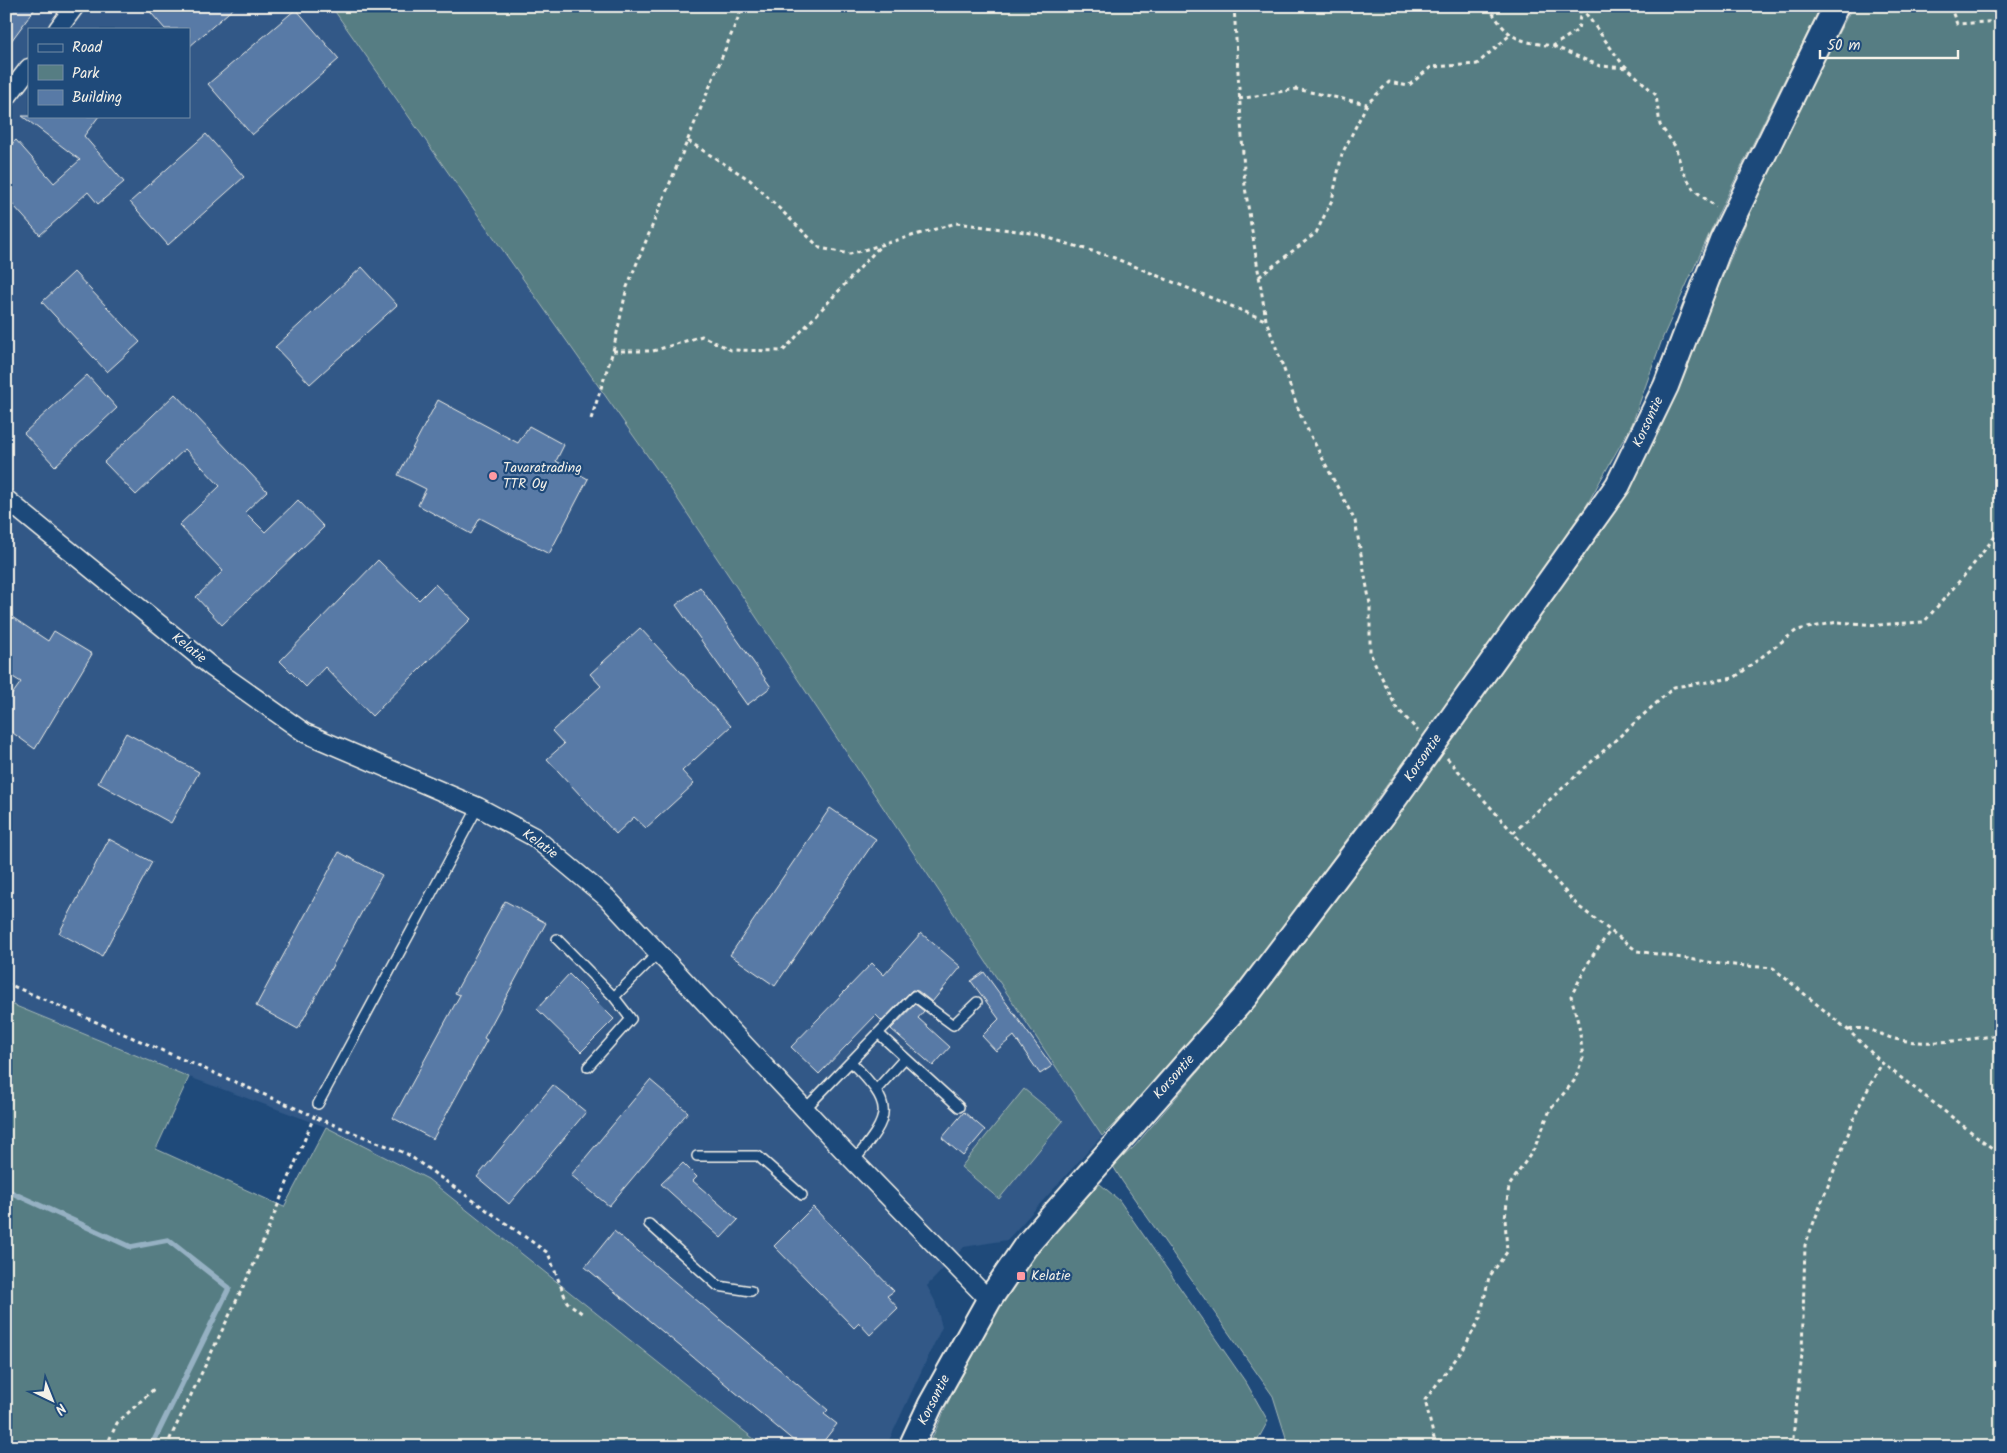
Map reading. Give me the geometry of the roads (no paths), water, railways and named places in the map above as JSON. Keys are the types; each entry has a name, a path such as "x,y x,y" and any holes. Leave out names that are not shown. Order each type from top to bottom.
{"main road":[{"name":"Korsontie","path":"911,1447 931,1404 989,1300 1025,1247 1246,996 1432,746 1618,485 1666,386 1722,240 1836,6"}],"street":[{"path":"59,28 75,6"},
{"path":"6,98 28,69"},
{"name":"Kelatie","path":"6,499 213,668 305,733 478,807 534,837 598,890 854,1161 989,1300"}],"lane":[{"path":"318,1104 478,807"},
{"path":"556,939 614,997 631,1019 588,1067"},
{"path":"614,997 658,952"},
{"path":"806,1109 914,996 953,1025 977,1002"},
{"path":"878,1034 959,1107"},
{"path":"877,1089 905,1058"},
{"path":"851,1062 877,1089 884,1103 882,1120 873,1137 854,1161"},
{"path":"697,1156 758,1156 802,1195"},
{"path":"649,1224 718,1286 751,1291"}],"waterway":[{"path":"6,1190 131,1247 168,1240 229,1288 151,1447"}],"place":[{"name":"Tavaratrading TTR Oy","path":"493,476"},
{"name":"Kelatie","path":"1021,1276"}]}
